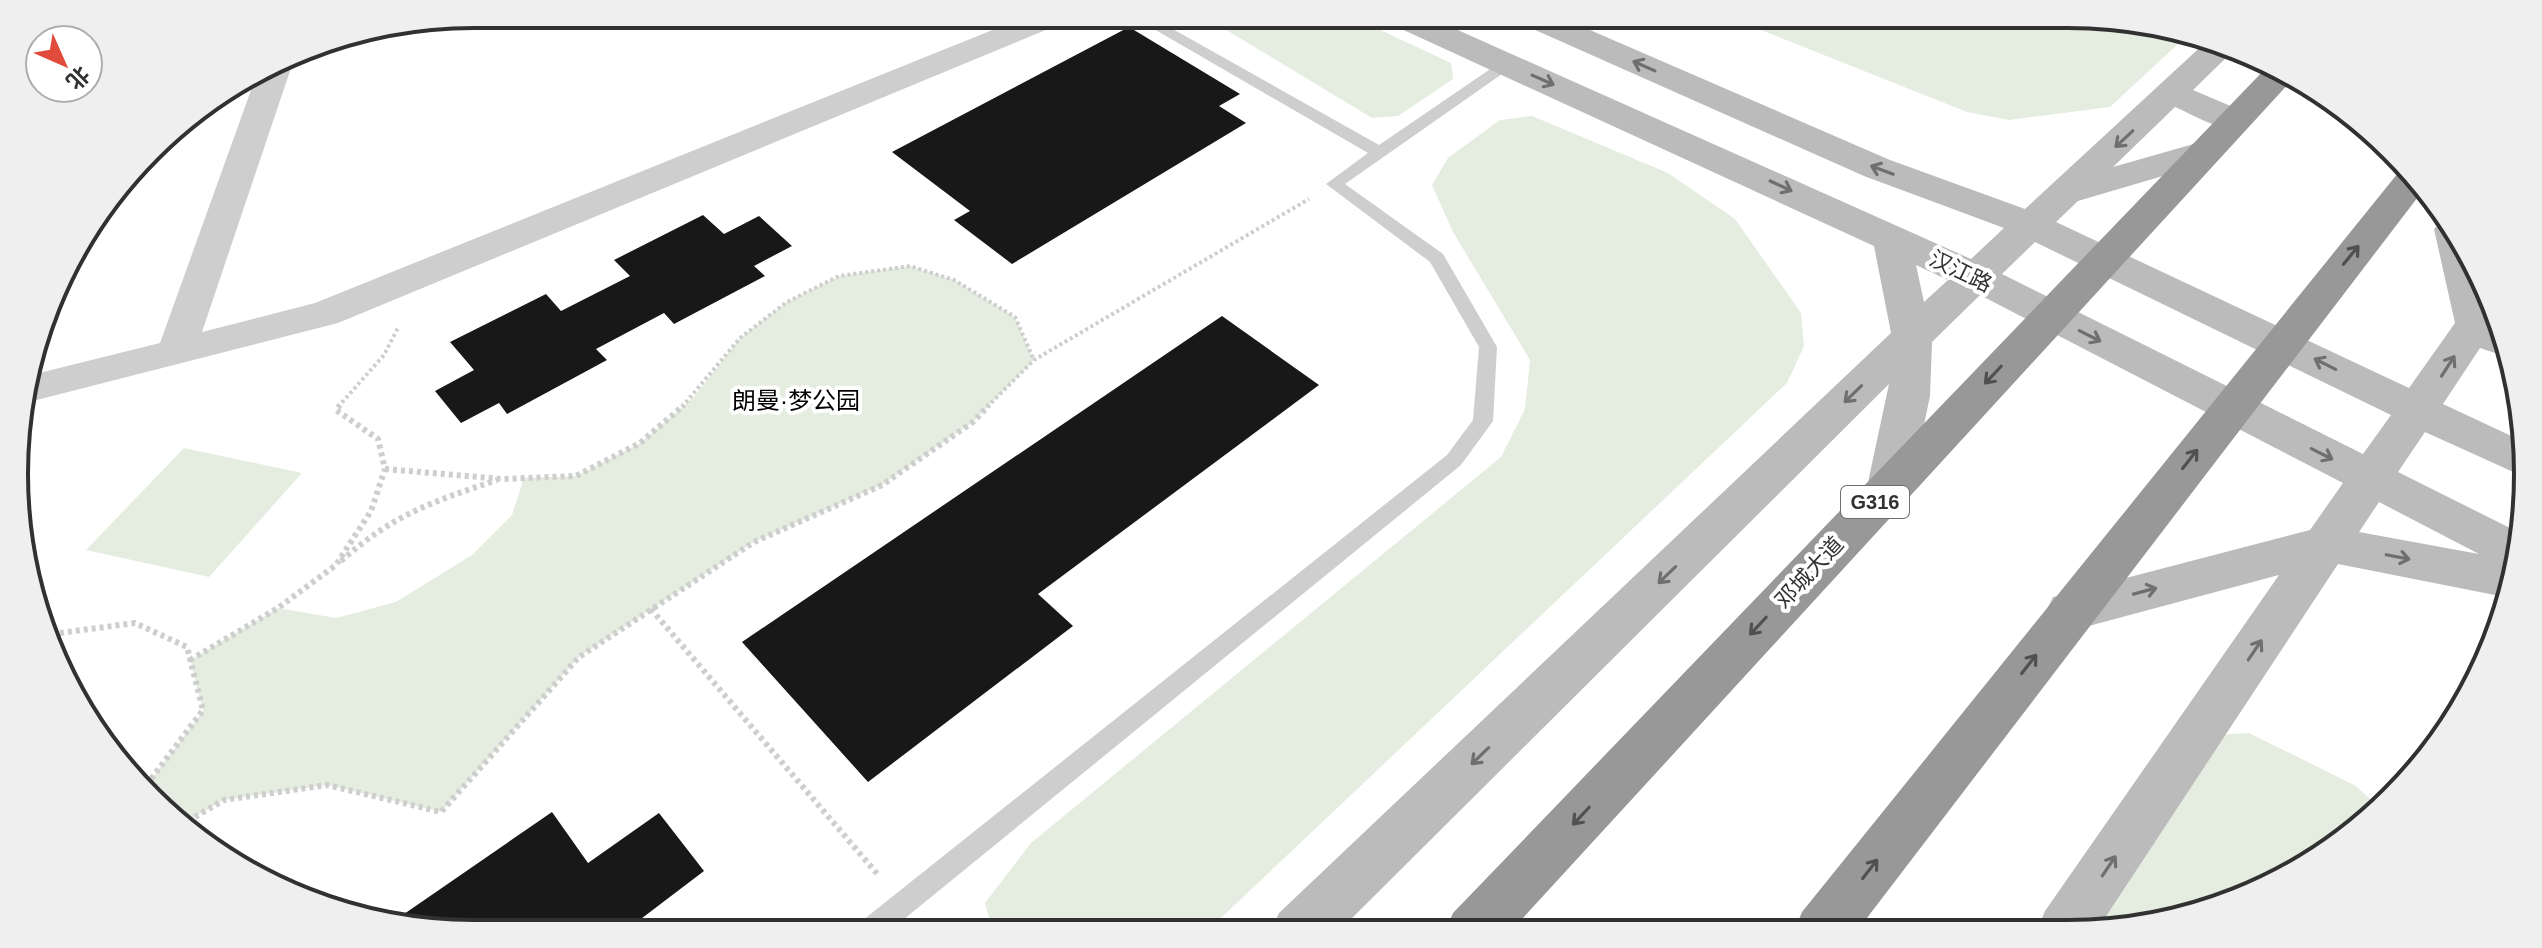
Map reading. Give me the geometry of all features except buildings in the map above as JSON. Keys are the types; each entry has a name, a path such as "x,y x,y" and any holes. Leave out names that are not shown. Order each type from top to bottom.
{"highway":[{"name":"邓城大道","path":"1484,920 2049,315 2274,79"},
{"path":"1831,920 2281,342 2408,185"}],"main road":[{"name":"汉江路","path":"1426,28 1976,277 2507,547"},
{"path":"1558,28 1877,168 2031,225 2513,455"},
{"path":"1311,920 1912,337 2213,53"},
{"path":"2173,94 2235,120"},
{"path":"1932,188 2066,192 2204,152"},
{"path":"1889,487 1909,396 1912,337 1891,238"},
{"path":"2072,920 2371,479 2419,411 2488,324"},
{"path":"2070,611 2328,544 2502,577"}],"street":[{"path":"37,388 325,314 1025,28"},
{"path":"176,352 272,77"}],"lane":[{"path":"1160,28 1380,153"},
{"path":"883,920 1454,460 1483,421 1488,347 1437,258 1334,184 1507,64"}],"path":[{"path":"191,819 224,800 327,785 441,812 579,657 754,542 882,485 973,422 1034,360 1334,184"},
{"path":"385,469 502,479 576,476 640,443 694,397 740,338 787,302 839,276 910,266 954,280 1015,317 1034,360"},
{"path":"336,565 371,511 385,469 378,439 336,410 384,355 402,320 404,281"},
{"path":"190,660 278,608 336,565 377,529 429,503 502,479"},
{"path":"651,609 903,904"},
{"path":"58,633 135,623 187,647 203,710 150,780"}],"shaded area":[{"path":"1223,28 1376,28 1451,63 1453,79 1398,116 1372,118"},
{"path":"1756,28 2068,28 2126,32 2180,42 2110,107 2009,120 1967,112"},
{"path":"1532,116 1668,173 1735,219 1801,313 1804,346 1787,383 1219,920 990,920 985,903 1031,843 1501,457 1525,409 1530,360 1453,232 1432,185 1448,158 1500,120"},
{"path":"910,266 954,280 1015,317 1034,360 973,422 882,485 754,542 579,657 441,812 327,785 224,800 191,819 150,780 203,711 190,660 278,608 336,618 396,602 472,555 512,515 524,478 576,476 640,443 694,397 740,338 787,302 839,276"},
{"path":"184,448 302,473 209,577 86,550"},
{"path":"2249,733 2356,786 2371,800 2316,845 2239,886 2155,911 2072,920 2196,736"}],"district":[{"name":"朗曼·梦公园","path":"796,401"}]}
